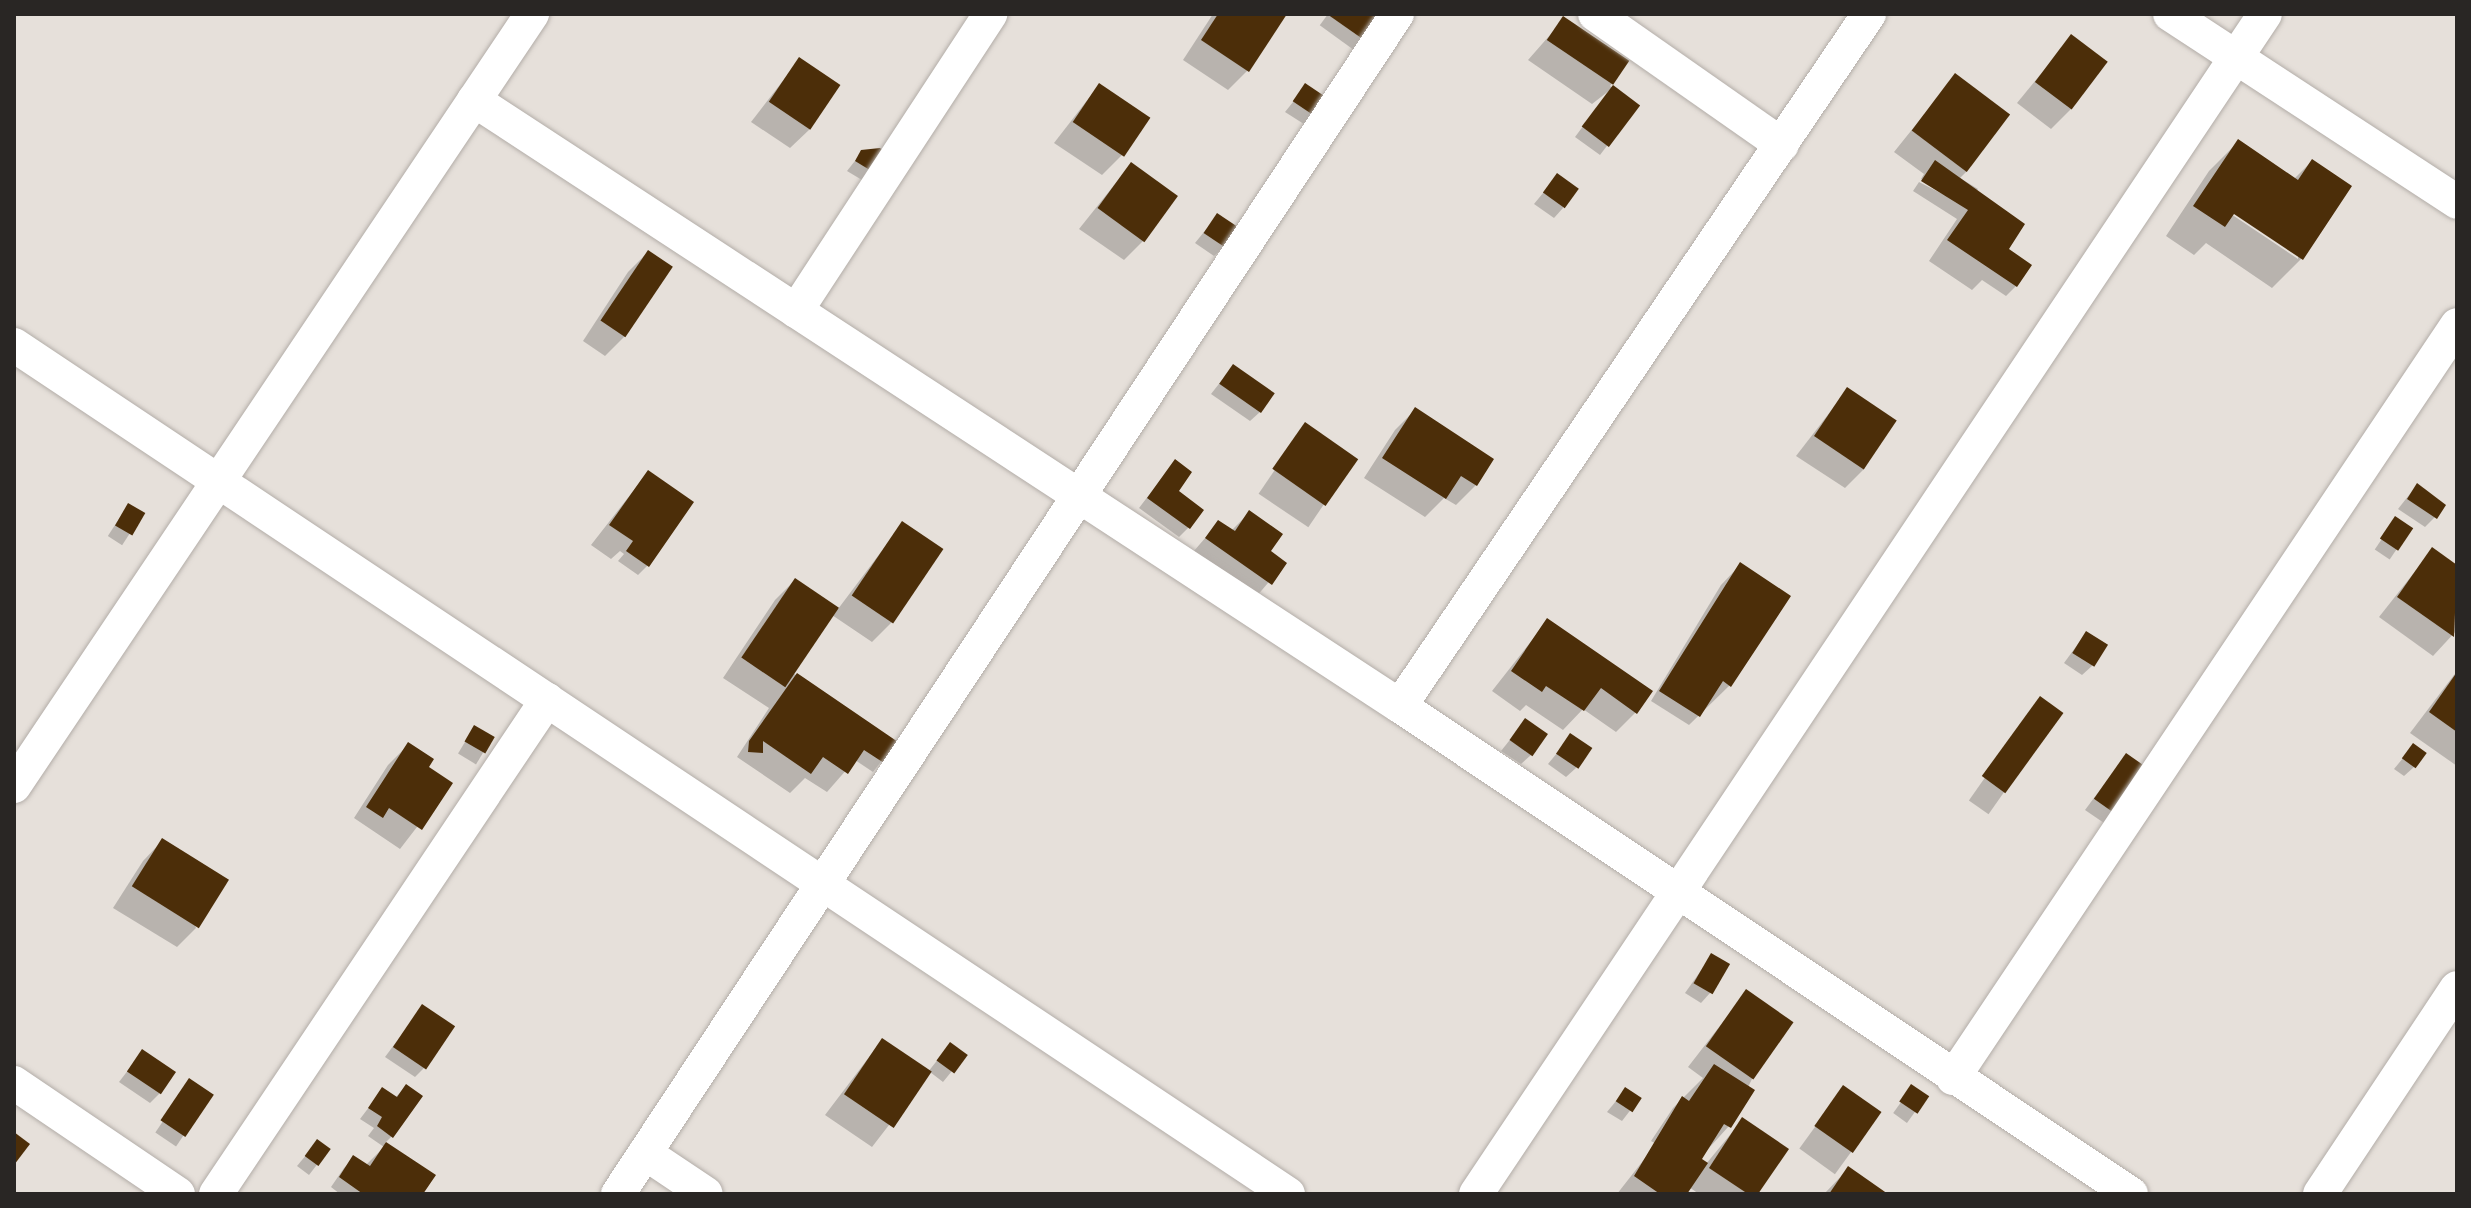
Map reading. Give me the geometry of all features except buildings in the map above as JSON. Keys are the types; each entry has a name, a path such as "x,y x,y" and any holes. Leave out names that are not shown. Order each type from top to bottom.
{"street":[{"path":"14,786 532,14"},
{"path":"796,311 990,14"},
{"path":"618,1194 1076,494 1397,14"},
{"path":"1595,14 1782,145"},
{"path":"1400,706 1869,14"},
{"path":"2170,14 2457,202"},
{"path":"1476,1194 2265,14"},
{"path":"474,100 1400,706 2131,1194"},
{"path":"1953,1078 2457,325"},
{"path":"14,345 1288,1194"},
{"path":"216,1194 547,700"},
{"path":"2320,1194 2457,988"},
{"path":"14,1083 178,1194"},
{"path":"645,1153 706,1194"}]}
